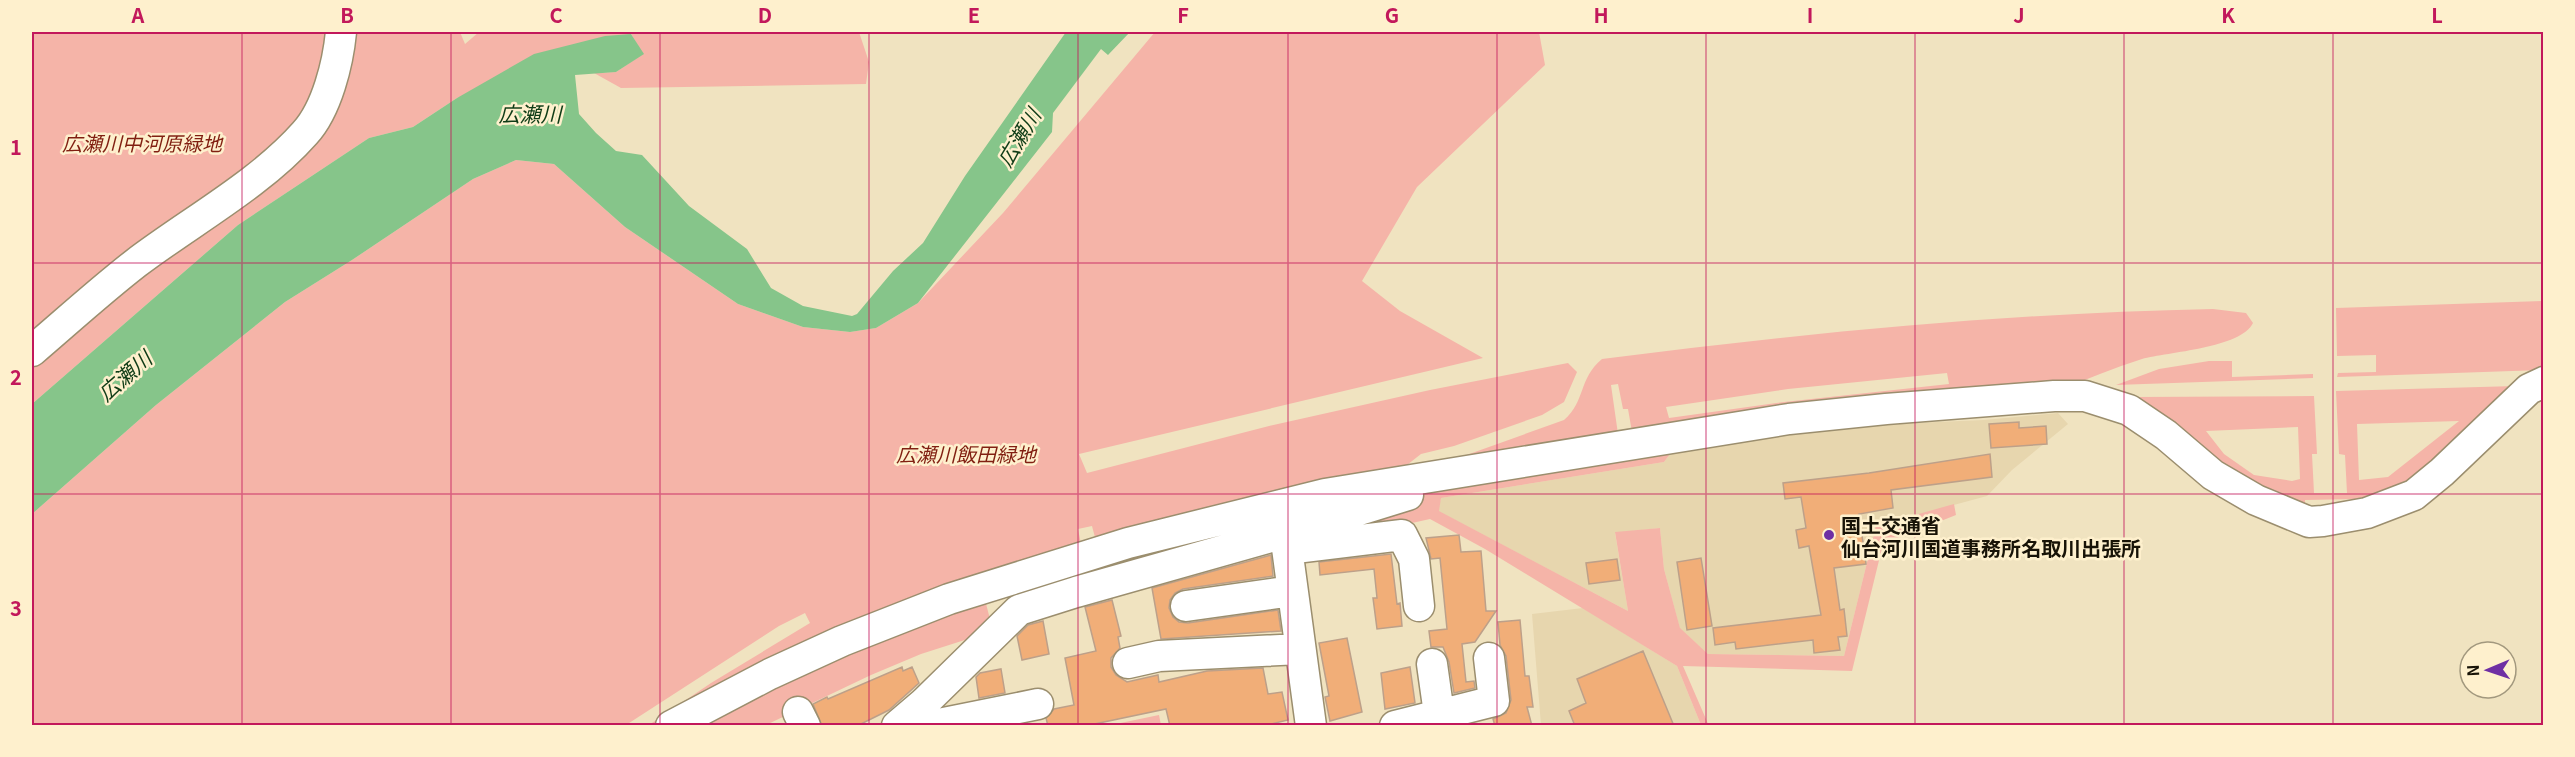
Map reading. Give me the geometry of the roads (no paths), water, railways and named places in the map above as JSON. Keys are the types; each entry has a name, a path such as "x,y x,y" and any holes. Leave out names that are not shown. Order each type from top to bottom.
{"street":[{"path":"32,351 135,264 232,195 281,157 307,132 325,98 339,52 341,32"},
{"path":"671,726 770,674 842,641 949,599 1128,543 1325,494 1789,419 1886,409 2054,396 2085,396 2128,410 2166,435 2212,475 2256,500 2309,522 2323,521 2367,513 2414,495 2442,472 2529,389 2544,382"},
{"path":"897,726 1019,610 1076,592 1286,541 1428,488 1430,477"},
{"path":"1286,541 1402,535 1414,559 1419,606"},
{"path":"1286,541 1311,726"},
{"path":"1186,606 1292,591"},
{"path":"1128,663 1160,656 1300,649"},
{"path":"1395,726 1494,701 1489,658"},
{"path":"1432,664 1439,714"},
{"path":"929,726 1038,704"}],"water":[{"name":"広瀬川","path":"1066,32 1130,32 1108,55 1101,49 1053,113 1052,132 918,303 876,328 850,332 803,327 738,304 625,227 554,164 516,160 473,179 285,302 156,405 32,514 32,404 238,225 369,138 413,127 457,98 534,54 605,36 631,34 644,54 616,72 575,75 579,114 616,151 642,155 689,206 747,249 771,288 803,306 852,316 857,314 893,271 923,243 965,176"}],"place":[{"name":"国土交通省 仙台河川国道事務所名取川出張所","path":"1829,535"}],"park label":[{"name":"広瀬川中河原緑地","path":"142,142"},
{"name":"広瀬川飯田緑地","path":"966,453"}]}
